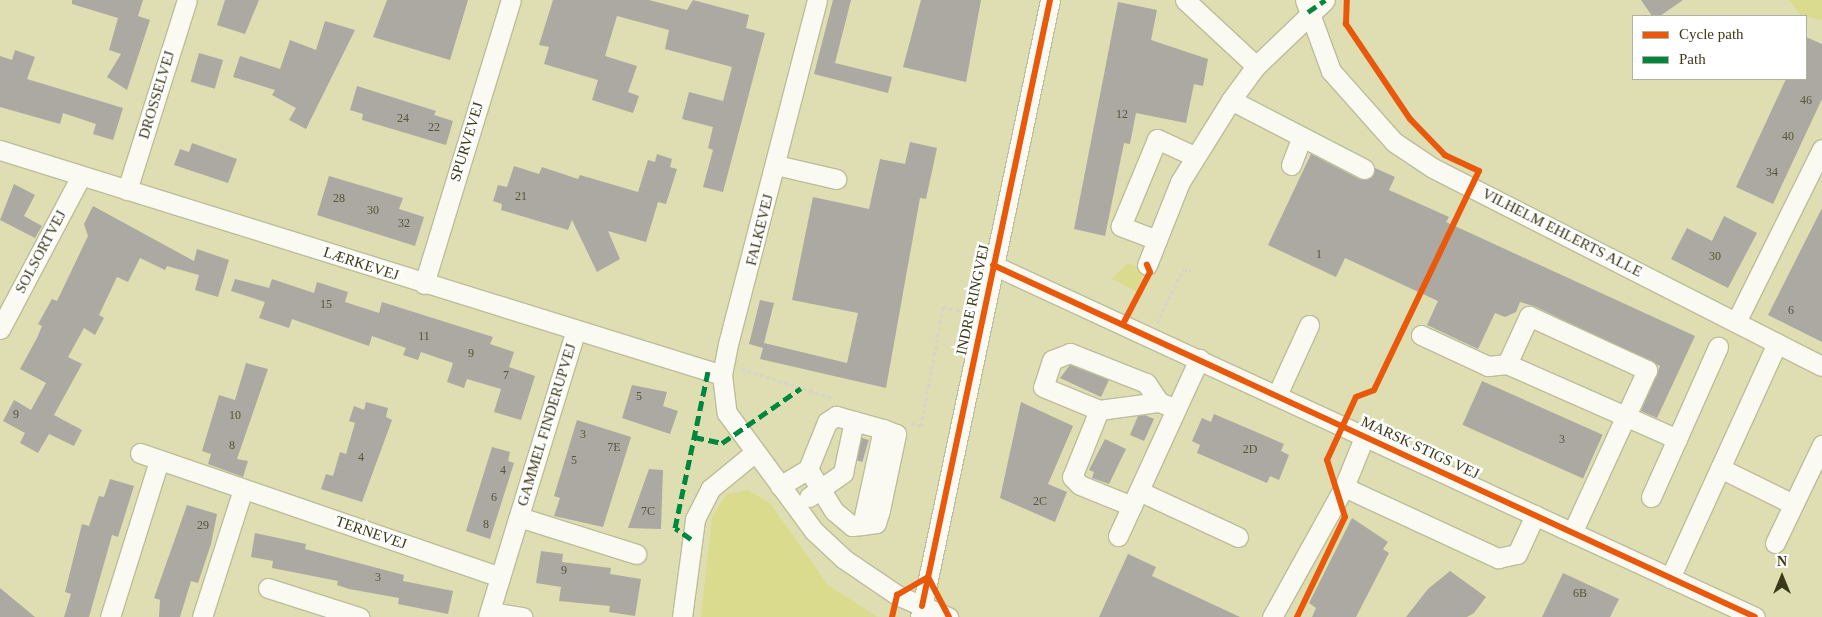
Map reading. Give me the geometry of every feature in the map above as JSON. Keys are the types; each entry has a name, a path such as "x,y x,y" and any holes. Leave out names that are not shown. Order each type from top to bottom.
{"street":[{"name":"DROSSELVEJ","path":"127,190 187,0"},
{"name":"SPURVEVEJ","path":"424,284 511,0"},
{"name":"FALKEVEJ","path":"817,0 722,375 728,413 754,453 795,506 844,559 921,611 948,617"},
{"name":"INDRE RINGVEJ","path":"921,611 1050,0"},
{"path":"1185,0 1256,66"},
{"path":"1147,265 1156,240 1194,156 1231,100 1256,66 1307,6 1325,0"},
{"name":"VILHELM EHLERTS ALLE","path":"1307,6 1331,71 1394,142 1433,168 1822,366"},
{"path":"1231,100 1364,169"},
{"path":"1291,165 1302,137"},
{"path":"1156,240 1121,226 1157,139 1194,156"},
{"path":"1736,322 1822,149"},
{"name":"LÆRKEVEJ","path":"0,150 575,332 722,375"},
{"path":"776,165 836,179"},
{"name":"SOLSORTVEJ","path":"0,329 81,176"},
{"name":"MARSK STIGS VEJ","path":"993,265 1151,336 1755,617"},
{"path":"1507,364 1529,316 1646,370 1572,533"},
{"path":"1277,395 1309,325"},
{"name":"GAMMEL FINDERUPVEJ","path":"523,617 489,614 575,332"},
{"path":"1421,336 1488,366 1507,364 1677,438"},
{"path":"1670,578 1777,343"},
{"path":"1651,497 1718,347"},
{"path":"1070,353 1146,383 1168,406 1099,410 1043,387 1052,360 1070,353"},
{"path":"1118,536 1135,499 1168,406 1199,359"},
{"path":"1099,410 1072,477 1080,485 1135,499 1238,537"},
{"path":"780,486 808,469 827,422 836,416 883,429 862,525 852,526 819,492 808,469"},
{"path":"795,506 819,492 843,473 854,421"},
{"path":"1272,617 1344,487 1364,435"},
{"path":"1775,543 1822,445"},
{"name":"TERNEVEJ","path":"140,453 500,576"},
{"path":"682,617 695,519 710,489 754,453"},
{"path":"110,617 159,461"},
{"path":"1720,468 1793,504"},
{"path":"1344,487 1498,558 1516,554 1535,515"},
{"path":"202,617 242,489"},
{"name":"GAMMEL FINDERUPVEJ","path":"519,517 636,554"},
{"path":"268,588 359,617"}],"path":[{"path":"1151,336 1183,270 1191,270"},
{"path":"903,420 921,426 943,307 982,316"},
{"path":"722,375 740,368 838,400"}],"shaded area":[{"path":"1789,0 1822,0 1822,20 1807,17 1807,15 1800,15"},
{"path":"1128,263 1145,270 1136,291 1112,279"},
{"path":"748,490 770,503 828,585 877,617 701,617 712,517 727,494"}],"building":[{"path":"72,0 143,0 138,16 150,20 127,90 107,77 121,54 109,50 118,18 72,4"},
{"path":"225,0 259,0 245,34 217,25"},
{"path":"387,0 468,0 450,60 373,37"},
{"path":"553,0 649,0 687,10 693,0 749,15 746,28 765,33 723,192 703,187 713,150 708,148 713,127 682,119 689,92 723,101 732,67 665,49 669,30 617,16 605,56 637,66 628,92 639,96 633,113 592,100 598,80 544,64 549,47 539,45"},
{"path":"833,0 851,0 835,63 892,77 888,93 814,74"},
{"path":"921,0 981,0 966,82 903,67"},
{"path":"1641,0 1683,0 1661,15 1651,15"},
{"path":"1118,2 1157,10 1151,40 1208,59 1203,86 1194,84 1186,123 1136,113 1130,144 1124,143 1105,236 1074,229"},
{"path":"325,21 355,30 306,129 289,120 296,108 272,95 275,90 233,77 240,56 280,69 290,40 316,50"},
{"path":"1807,37 1822,44 1822,99 1773,204 1736,187 1786,80 1807,80"},
{"path":"15,50 35,57 27,79 123,108 113,140 93,134 96,124 63,113 60,124 0,107 0,56 12,60"},
{"path":"199,53 223,60 215,89 191,82"},
{"path":"357,86 436,111 434,115 453,121 446,145 362,120 363,114 350,110"},
{"path":"910,142 937,148 926,199 920,198 886,388 760,359 763,348 749,344 760,300 774,303 764,343 847,363 858,313 792,300 813,197 869,209 880,159 905,164"},
{"path":"192,143 237,159 228,183 174,165 180,149 189,152"},
{"path":"657,154 672,159 670,167 677,169 666,204 658,202 646,242 608,231 620,259 597,272 572,220 568,230 501,210 502,204 493,201 498,185 507,187 514,166 539,174 542,167 578,179 580,175 638,192 648,160 655,162"},
{"path":"1311,154 1359,179 1368,180 1375,168 1395,177 1389,190 1449,217 1446,222 1695,336 1657,418 1641,411 1660,366 1534,306 1520,302 1516,312 1505,317 1495,313 1478,349 1427,325 1438,301 1345,258 1336,277 1268,245"},
{"path":"329,176 403,198 399,209 424,217 415,246 317,215"},
{"path":"14,184 35,195 24,216 42,226 35,238 0,220"},
{"path":"93,206 194,261 197,249 229,260 218,297 195,290 199,275 167,266 165,270 140,258 128,282 117,277 99,315 104,318 95,335 84,328 68,357 82,364 54,415 82,430 74,446 49,434 38,453 20,443 25,433 3,421 14,400 31,410 46,383 20,369 42,326 38,324 52,299 57,301 88,236 84,224"},
{"path":"1822,208 1822,342 1768,315"},
{"path":"1724,216 1757,233 1728,288 1671,259 1687,228 1712,241"},
{"path":"235,279 269,288 272,279 314,293 317,282 348,292 345,302 379,313 382,302 493,337 490,344 514,352 509,367 535,376 521,420 494,412 501,389 467,379 464,388 447,382 453,363 421,352 418,360 403,355 406,348 372,336 369,346 292,319 289,328 259,318 265,302 231,291"},
{"path":"246,363 268,369 237,459 248,461 243,477 208,464 211,454 202,451 219,395 235,400"},
{"path":"1070,365 1109,380 1101,397 1060,378"},
{"path":"1482,381 1603,435 1583,479 1462,425"},
{"path":"632,385 667,392 663,406 678,411 670,434 622,418"},
{"path":"366,402 388,408 386,417 392,420 362,502 321,489 326,474 333,476 340,452 346,454 355,423 349,421 354,406 364,410"},
{"path":"1021,402 1073,426 1048,484 1067,492 1055,522 1000,498"},
{"path":"1214,414 1284,444 1281,451 1289,455 1279,480 1270,476 1267,483 1197,453 1200,445 1192,441 1202,418 1211,422"},
{"path":"1145,415 1154,419 1144,441 1130,435 1138,416"},
{"path":"577,420 631,437 603,527 554,516 560,498 554,496"},
{"path":"862,438 869,440 862,462 856,460"},
{"path":"1105,439 1126,449 1109,484 1092,478 1094,472 1089,470"},
{"path":"492,447 510,452 508,461 514,463 490,539 466,531"},
{"path":"649,469 663,470 661,529 628,528"},
{"path":"110,479 134,486 118,537 112,535 89,617 64,617 71,594 65,592 82,524 89,526 99,496 104,497"},
{"path":"187,505 217,514 211,544 198,583 191,581 180,617 159,617 160,600 154,598"},
{"path":"1352,518 1388,542 1383,549 1389,553 1356,617 1312,617 1316,608 1309,603"},
{"path":"255,533 306,544 305,549 404,575 403,581 453,591 448,614 398,604 399,598 349,589 337,585 338,581 272,568 273,561 251,557"},
{"path":"541,551 563,554 562,562 611,568 610,574 641,579 635,616 609,612 610,606 559,601 561,587 536,583"},
{"path":"1128,554 1156,567 1152,576 1240,617 1099,617"},
{"path":"1450,571 1486,597 1474,613 1467,617 1406,617 1428,589"},
{"path":"1563,573 1619,599 1610,617 1542,617"},
{"path":"0,588 35,617 0,617"}],"marked path":[{"path":"1308,12 1325,0"},
{"path":"691,539 675,528 708,371"},
{"path":"694,437 722,443 801,388"}],"cycle path":[{"path":"922,606 1050,0"},
{"path":"1297,617 1345,517 1327,460 1356,397 1374,390 1479,171 1445,155 1410,119 1346,24 1347,0"},
{"path":"993,265 1755,617"},
{"path":"1124,322 1150,272 1147,265"},
{"path":"892,617 897,595 928,577 949,617"}]}
